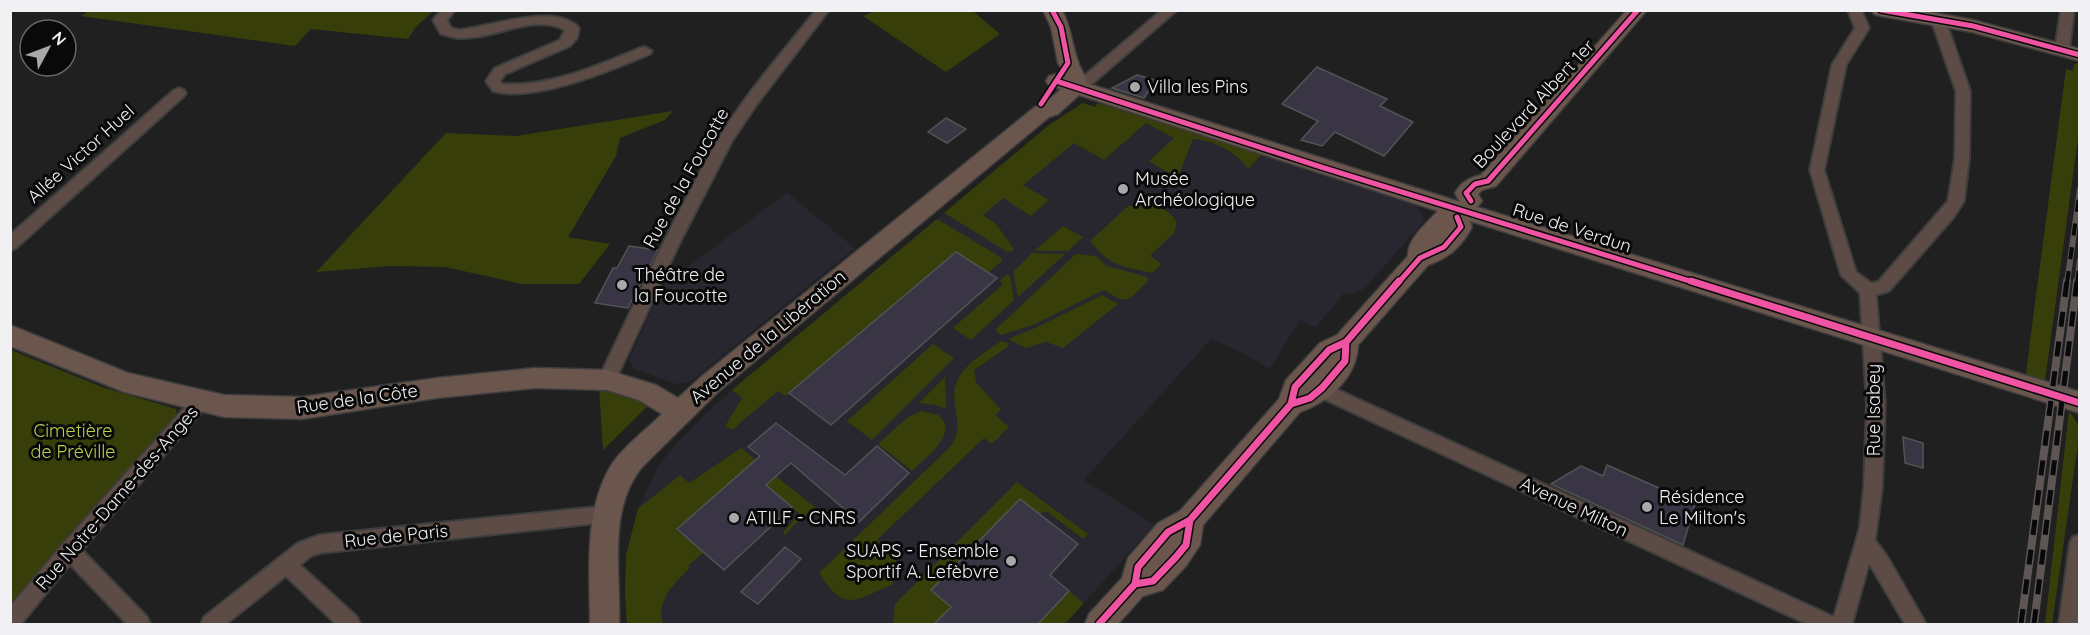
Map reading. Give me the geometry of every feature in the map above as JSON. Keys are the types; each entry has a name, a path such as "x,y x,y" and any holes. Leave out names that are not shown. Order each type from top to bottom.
{"main road":[{"path":"1052,10 1061,27 1068,63 1075,75 1066,84"},
{"name":"Boulevard Albert 1er","path":"1464,209 1482,202 1490,194 1488,181 1638,10"},
{"path":"1881,10 1973,26 2071,53"},
{"name":"Avenue de la Libération","path":"605,624 604,558 607,514 611,496 622,472 679,412 772,333 1042,112 1051,109 1066,84"},
{"name":"Rue de Verdun","path":"1066,84 1331,170 1464,209 2079,403"},
{"path":"1099,624 1135,584 1153,581 1176,557 1186,545 1190,520 1291,404 1296,387 1329,350 1346,342 1420,258 1438,254 1461,227 1464,209"},
{"name":"Rue de la Côte","path":"10,335 114,378 200,402 224,406 302,408 535,378 607,380 647,392 679,412"},
{"path":"1291,404 1310,398 1322,387 1345,361 1346,342"}],"street":[{"path":"449,10 440,20 440,24 443,29 453,33 470,32 542,15 559,18 572,28 570,38 565,43 500,71 493,81 498,88 506,90 570,78 645,51"},
{"name":"Rue de la Foucotte","path":"607,380 673,240 726,139 752,101 823,10"},
{"path":"1066,84 1088,80 1171,10"},
{"path":"1854,10 1862,28 1839,65 1817,170 1849,276 1868,290 1883,286 1948,214 1956,201 1962,158 1963,91 1938,20"},
{"path":"2068,10 2071,53"},
{"name":"Allée Victor Huel","path":"10,244 178,93"},
{"name":"Rue Isabey","path":"1842,624 1869,527 1873,487 1876,404 1868,290"},
{"name":"Avenue Milton","path":"1322,387 1332,395 1827,624"},
{"name":"Rue Notre-Dame-des-Anges","path":"10,623 70,550 200,402"},
{"name":"Rue de Paris","path":"211,624 305,549 320,544 607,514"},
{"path":"1864,541 1881,564 1916,624"},
{"path":"2069,624 2079,543"},
{"path":"70,550 140,624"},
{"path":"286,564 350,624"}],"shaded area":[{"path":"1083,103 1095,107 1098,103 1417,205 1425,220 1362,291 1348,295 1344,293 1316,327 1300,320 1270,369 1245,354 1211,339 1084,480 1154,525 1065,624 627,624 626,555 638,509 658,467 675,445 732,390 1049,125"},
{"path":"787,193 855,248 690,382 676,384 634,369 629,359 662,286"}],"green space":[{"path":"90,10 433,11 415,28 408,39 311,29 295,46 81,16"},
{"path":"875,11 973,11 1000,34 946,72 863,16"},
{"path":"2079,62 2079,131 2045,381 2026,374 2066,69 2073,71 2074,65"},
{"path":"1083,103 1095,107 1098,103 1261,155 1248,169 1244,163 1224,148 1208,141 1193,139 1180,172 1182,173 1177,178 1149,161 1174,138 1146,123 1104,160 1074,143 1023,185 1049,200 1031,216 1003,198 983,215 996,224 1014,249 1011,252 944,213 1049,125"},
{"path":"673,111 665,120 620,138 616,156 568,237 610,244 579,284 522,284 445,267 390,266 316,272 446,133 516,136"},
{"path":"1136,203 1160,207 1177,223 1174,233 1150,256 1162,264 1152,273 1124,267 1110,261 1090,241 1127,207"},
{"path":"937,219 1002,258 1002,261 988,273 955,252 789,393 785,396 778,391 732,430 725,426 742,398 732,390"},
{"path":"1063,226 1083,237 1068,251 1034,251"},
{"path":"1032,253 1065,254 1018,297 1013,272"},
{"path":"1076,254 1096,256 1107,266 1144,276 1148,278 1148,281 1128,299 1119,298 1104,290 1033,325 1001,335 995,330"},
{"path":"1006,275 1010,275 1014,300 971,340 953,328 1003,284 1000,281"},
{"path":"1102,295 1118,304 1063,348 1046,342 1026,348 1008,339 1035,328"},
{"path":"1001,341 1008,343 1009,346 974,370 976,382 1001,410 995,415 1009,427 992,444 984,438 877,540 896,557 893,584 852,600 844,599 836,594 819,573 952,445 957,429 954,391 959,377 975,360"},
{"path":"933,344 954,358 872,440 847,421"},
{"name":"Cimetière de Préville","path":"11,350 102,387 176,409 177,417 56,552 11,607"},
{"path":"945,377 946,409 919,403"},
{"path":"599,387 630,399 633,395 651,403 603,450"},
{"path":"921,411 939,415 946,425 945,432 938,445 912,471 878,444 908,417"},
{"path":"2069,411 2079,426 2079,437 2052,624 2045,624"},
{"path":"741,448 817,509 795,524 785,535 783,533 799,513 746,469 676,530 704,552 688,566 690,568 664,599 663,624 627,624 626,555 638,509 680,475 689,483"},
{"path":"1017,482 1088,534 1083,539 1046,511 1039,514 1020,499 932,589 951,607 934,624 893,624 895,604"},
{"path":"1069,591 1084,603 1065,624 1038,624"}],"building":[{"path":"1317,67 1387,99 1380,106 1413,122 1384,156 1335,132 1322,146 1301,140 1318,121 1282,104"},
{"name":"Villa les Pins","path":"1137,75 1155,80 1144,98 1112,88"},
{"path":"946,118 966,129 947,143 928,132"},
{"name":"Théâtre de la Foucotte","path":"629,246 658,250 628,308 595,303 613,268 617,268"},
{"path":"956,252 997,278 831,425 789,393"},
{"path":"776,423 845,475 877,446 909,473 859,522 791,463 766,485 792,507 724,570 677,529 760,456 748,447"},
{"path":"1903,437 1923,443 1923,468 1905,463"},
{"name":"Résidence Le Milton's","path":"1607,465 1695,504 1683,545 1551,484 1581,466 1603,476"},
{"name":"SUAPS - Ensemble Sportif A. Lefèbvre","path":"1020,499 1078,544 1050,575 1069,591 1038,624 934,624 951,607 931,590"},
{"path":"785,547 801,559 758,604 741,592"}],"railway":[{"path":"2067,283 2080,189"},
{"path":"2077,283 2080,260"},
{"path":"2021,624 2067,281"},
{"path":"2034,624 2077,281"}],"cycle path":[{"path":"1041,104 1068,63 1061,27 1052,10"},
{"path":"1471,201 1466,193 1475,184 1488,181 1638,10"},
{"path":"1881,10 1973,26 2080,55"},
{"path":"1056,81 1321,167 2080,403"},
{"path":"1099,624 1135,584 1138,567 1168,532 1190,520 1291,404 1295,387 1329,350 1346,342 1420,258 1434,254 1448,243 1461,227 1457,217"},
{"path":"1291,404 1310,398 1322,388 1345,361 1346,342"},
{"path":"1135,584 1153,581 1176,557 1186,545 1190,520"}],"place":[{"name":"Villa les Pins","path":"1135,87"},
{"name":"Musée Archéologique","path":"1123,189"},
{"name":"Théâtre de la Foucotte","path":"622,285"},
{"name":"Résidence Le Milton's","path":"1647,507"},
{"name":"ATILF - CNRS","path":"734,518"},
{"name":"SUAPS - Ensemble Sportif A. Lefèbvre","path":"1011,561"}]}
